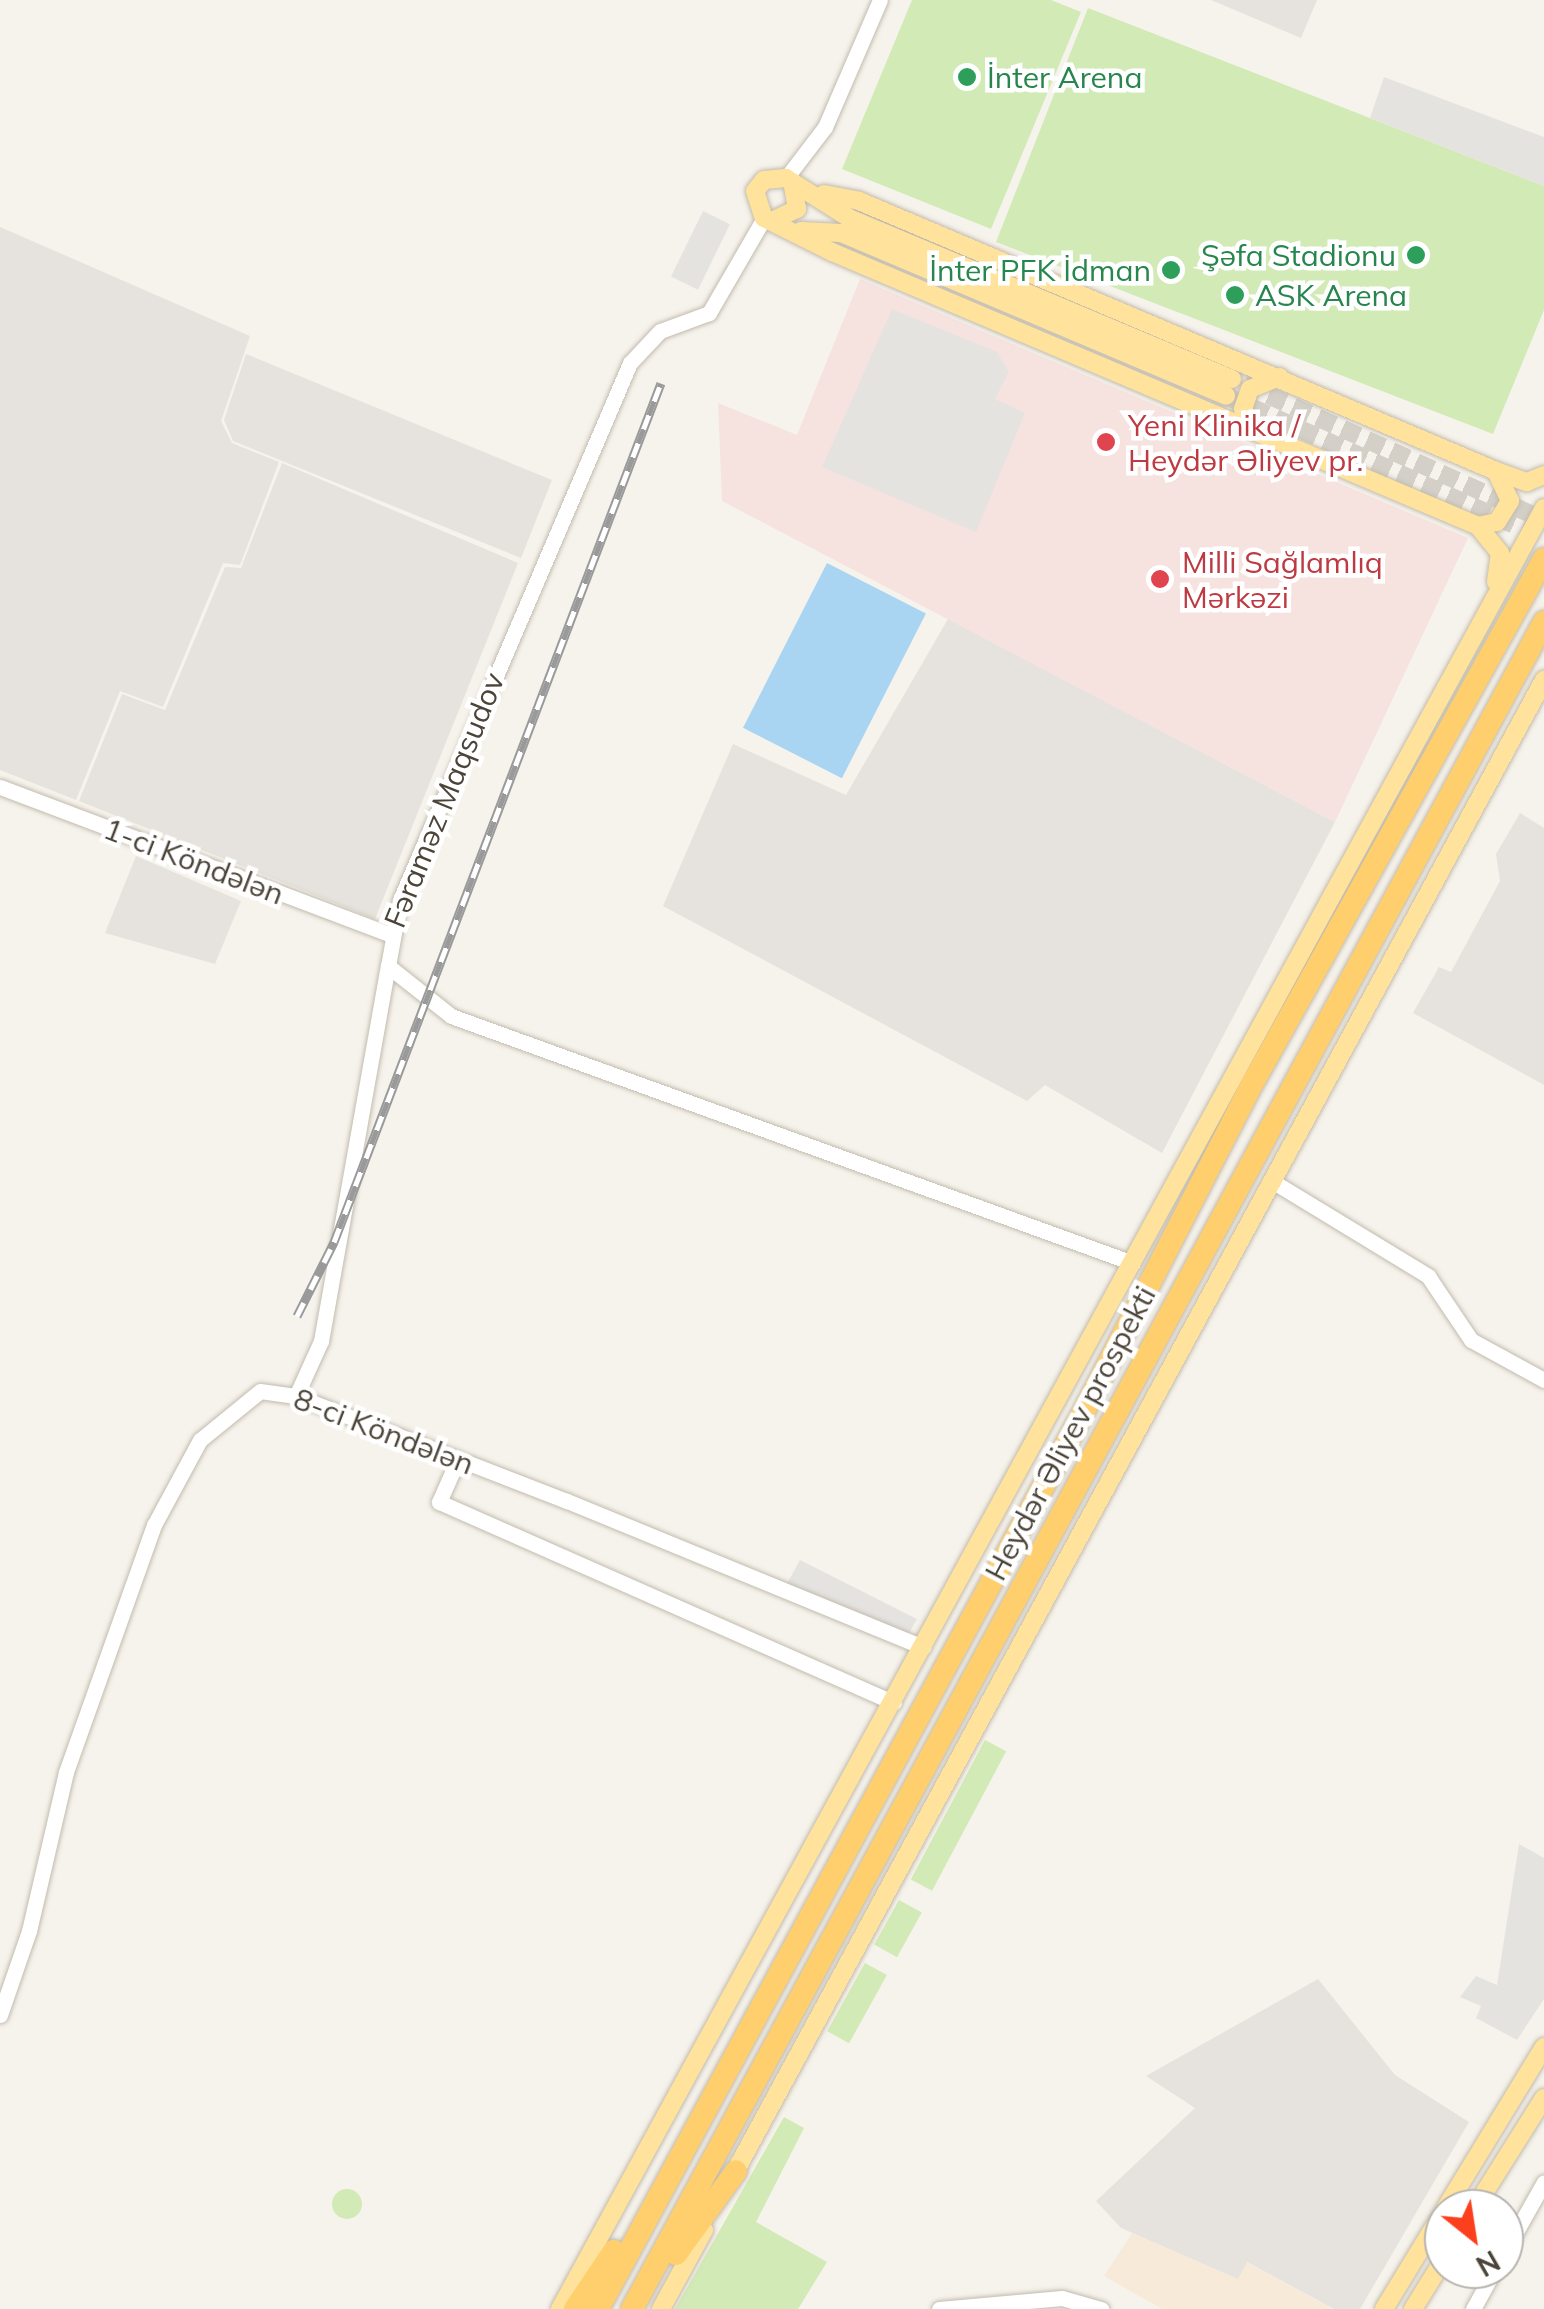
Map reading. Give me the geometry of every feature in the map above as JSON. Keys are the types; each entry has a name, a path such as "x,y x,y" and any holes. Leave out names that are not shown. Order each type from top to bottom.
{"highway":[{"name":"Heydər Əliyev prospekti","path":"598,2309 1081,1418 1254,1081 1544,558"},
{"name":"Heydər Əliyev prospekti","path":"634,2309 1544,622"},
{"path":"575,2309 678,2158"},
{"path":"634,2309 736,2171"}],"main road":[{"path":"768,219 797,209 789,180"},
{"path":"1492,602 1500,552 1478,526 832,252 800,231 768,219 754,199 759,185 789,180 818,192 859,200 1496,472 1527,482 1544,475"},
{"path":"800,231 841,233 1229,387 849,218 818,192"},
{"path":"1250,428 1243,409 1250,389 1280,377"},
{"path":"1478,526 1497,522 1510,501 1496,472"},
{"path":"560,2309 1544,508"},
{"path":"661,2309 1544,680"},
{"path":"1398,2307 1544,2047"},
{"path":"1489,2189 1537,2125 1544,2098"},
{"path":"1398,2307 1424,2279"}],"street":[{"path":"789,180 825,127 880,0"},
{"name":"Fəraməz Maqsudov","path":"768,219 710,314 660,331 630,363 554,528 389,934 388,966 451,1016 1133,1263"},
{"name":"1-ci Köndələn","path":"0,787 389,934"},
{"path":"296,1396 321,1341 388,966"},
{"path":"1272,1181 1428,1276 1471,1340 1544,1380"},
{"name":"8-ci Köndələn","path":"0,2015 29,1931 66,1772 169,1492 200,1440 248,1396 260,1390 296,1396 458,1458 923,1648"},
{"path":"458,1458 439,1502 894,1703"},
{"path":"1524,2218 1544,2182"},
{"path":"939,2309 1062,2298 1101,2309"}],"shaded area":[{"path":"1211,0 1317,0 1301,38"},
{"path":"1384,77 1544,137 1544,186 1370,118"},
{"path":"703,211 730,224 698,290 671,277"},
{"path":"0,227 250,336 221,421 232,443 279,462 240,565 223,563 163,707 120,691 76,800 0,770"},
{"name":"Milli Sağlamlıq Mərkəzi","path":"860,279 1468,538 1335,822 722,501 718,403 797,435"},
{"path":"892,309 997,352 1009,372 995,399 1025,413 976,532 822,467"},
{"path":"246,354 552,480 521,558 233,441 224,420"},
{"path":"282,463 518,563 375,919 79,801 122,694 165,710 225,567 241,568"},
{"path":"948,619 1335,822 1162,1153 1045,1085 1027,1101 663,906 733,744 846,795"},
{"path":"1520,813 1544,828 1544,1085 1413,1013 1439,967 1451,972 1500,881 1496,854"},
{"path":"136,856 241,901 215,964 105,933"},
{"path":"800,1560 917,1619 905,1640 783,1591"},
{"path":"1519,1844 1544,1858 1544,1999 1517,2040 1476,2018 1481,2006 1460,1997 1476,1976 1497,1985"},
{"path":"1318,1979 1395,2075 1469,2122 1430,2189 1424,2189 1424,2199 1360,2309 1334,2309 1247,2262 1238,2279 1121,2228 1096,2201 1195,2108 1146,2076"},
{"path":"1132,2233 1238,2279 1246,2262 1333,2309 1162,2309 1104,2276"}],"green space":[{"name":"İnter Arena","path":"912,0 1051,0 1081,12 991,229 842,169"},
{"path":"1088,8 1544,186 1544,310 1493,434 996,242"},
{"path":"985,1740 1006,1751 932,1891 911,1880"},
{"path":"899,1900 922,1913 897,1957 874,1945"},
{"path":"865,1963 887,1975 849,2043 827,2031"},
{"path":"784,2117 804,2128 756,2222 827,2262 798,2309 675,2309"},
{"path":"347,2189 358,2193 362,2204 358,2215 347,2219 336,2215 332,2204 336,2193"}],"water":[{"path":"827,563 926,613 842,778 743,728"}],"tunnel":[{"path":"1244,384 1544,520"},
{"path":"1226,396 1544,538"}],"railway":[{"path":"297,1316 334,1242 661,383"}],"place":[{"name":"İnter Arena","path":"967,77"},
{"name":"Şəfa Stadionu","path":"1416,255"},
{"name":"İnter PFK İdman","path":"1171,270"},
{"name":"ASK Arena","path":"1235,295"},
{"name":"Yeni Klinika / Heydər Əliyev pr.","path":"1106,442"},
{"name":"Milli Sağlamlıq Mərkəzi","path":"1160,579"}]}
